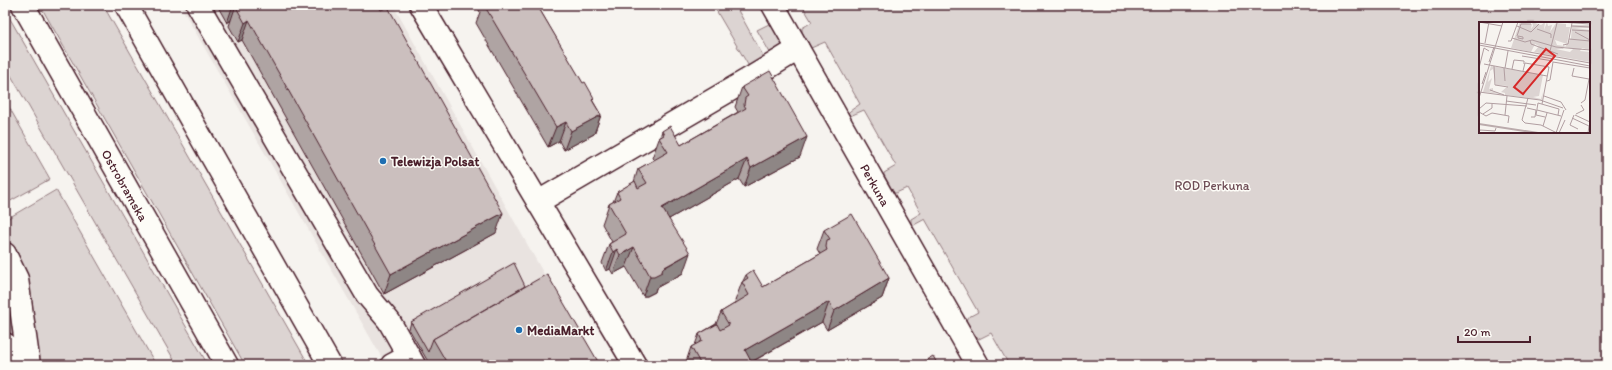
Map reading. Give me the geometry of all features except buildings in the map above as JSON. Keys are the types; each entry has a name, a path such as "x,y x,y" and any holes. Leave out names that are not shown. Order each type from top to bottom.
{"street":[{"name":"Ostrobramska","path":"23,5 227,365"},
{"path":"198,5 367,295 389,321 405,362"},
{"path":"421,5 635,365"},
{"name":"Perkuna","path":"773,5 978,365"},
{"path":"131,9 330,365"},
{"path":"538,202 798,49"},
{"path":"5,254 16,279 29,364"},
{"path":"5,344 29,364"}],"shaded area":[{"path":"180,5 393,5 595,365 386,365"}],"green space":[{"path":"40,5 103,5 309,365 245,365"},
{"path":"713,5 735,5 766,61 751,70"},
{"name":"ROD Perkuna","path":"802,5 1607,5 1607,365 1009,365 991,333 979,339 966,321 967,318 978,312 925,219 914,225 911,224 911,219 921,213 907,188 894,193 884,175 884,173 896,166 864,110 850,116 848,113 860,104 825,42 811,48 802,32 802,28 812,22"},
{"path":"5,10 208,365 177,365 5,65"},
{"path":"772,24 784,45 773,58 757,30"},
{"path":"5,100 50,179 5,204"},
{"path":"56,190 156,365 37,365 19,269 5,240 5,220"},
{"path":"5,266 19,346 5,335"}],"place":[{"name":"Telewizja Polsat","path":"383,161"},
{"name":"MediaMarkt","path":"519,330"}]}
